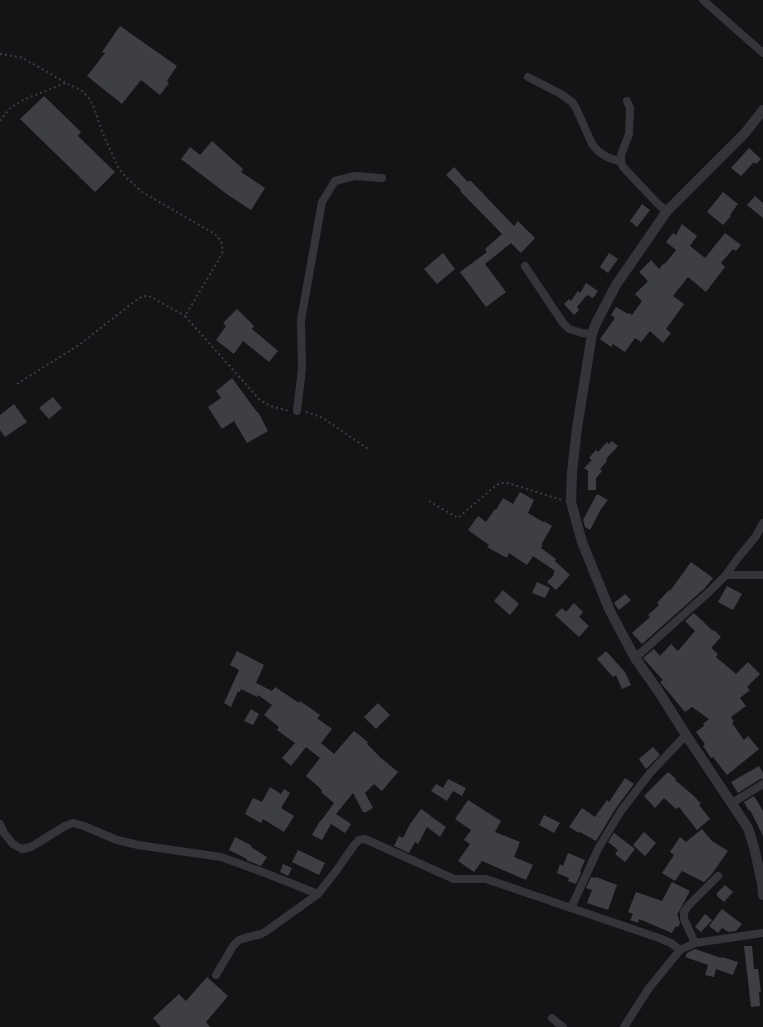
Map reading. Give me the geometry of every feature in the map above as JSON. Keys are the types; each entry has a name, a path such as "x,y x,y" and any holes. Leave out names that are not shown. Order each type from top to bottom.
{"street":[{"path":"703,0 763,53"},
{"path":"528,77 561,94 572,102 592,144 598,151 607,157 621,162"},
{"path":"627,101 630,108 630,134 621,155 621,162 623,167 659,205 667,211"},
{"path":"763,110 745,133 667,211 616,285 601,313 587,334 572,472 571,502 582,542 610,611 635,658 748,828 754,847 762,883 763,895"},
{"path":"297,412 302,369 301,320 322,202 335,182 356,176 382,178"},
{"path":"525,266 560,319 569,329 587,334"},
{"path":"635,658 726,575 756,536 763,523"},
{"path":"726,575 763,575"},
{"path":"571,908 599,847 621,811 650,773 686,735"},
{"path":"732,803 763,784"},
{"path":"0,824 4,833 14,844 22,849 31,847 65,826 73,823 117,840 138,845 217,856 318,894"},
{"path":"216,975 233,946 239,940 265,932 318,894 355,844 359,840 365,839 454,879 486,879 659,938 671,943 680,950"},
{"path":"695,943 684,919 684,912 688,906 718,876"},
{"path":"624,1027 649,988 680,950 695,943 763,933"},
{"path":"552,1018 563,1027"}],"path":[{"path":"0,54 20,57 81,90 89,98 103,134 120,169 128,179 142,192 215,234 221,241 223,251 185,316"},
{"path":"0,121 10,108 25,99 66,83"},
{"path":"17,384 79,345 135,301 143,296 148,296 185,316 259,399 270,406 297,412 310,413 324,418 368,449"},
{"path":"429,501 458,518 494,487 500,483 508,483 571,502"}],"building":[{"path":"120,26 177,66 167,81 169,83 160,95 141,80 122,104 87,76 105,53 102,52"},
{"path":"44,96 81,132 78,136 115,172 95,192 20,119"},
{"path":"212,141 243,169 241,172 265,188 251,210 228,195 181,159 190,147 200,155"},
{"path":"749,148 761,159 756,164 754,162 741,176 731,168"},
{"path":"454,167 468,182 470,180 514,226 518,221 535,238 521,253 511,243 485,264 506,292 486,307 460,272 487,252 485,249 502,234 446,175"},
{"path":"723,192 738,204 730,215 731,216 723,225 707,212"},
{"path":"755,196 763,203 763,218 747,205"},
{"path":"642,204 650,210 637,227 630,221"},
{"path":"682,224 697,236 690,246 705,258 725,233 741,245 736,251 733,249 721,263 725,267 706,292 688,277 673,296 684,304 666,329 671,333 663,343 650,331 641,342 635,338 625,352 613,344 611,347 600,339 615,318 611,315 616,307 632,315 642,301 635,294 648,281 639,272 651,260 659,269 664,263 665,264 676,250 666,242 673,233 676,235"},
{"path":"443,253 455,269 437,284 424,269"},
{"path":"609,253 618,259 608,273 600,267"},
{"path":"586,283 598,291 593,298 587,295 577,307 579,310 574,315 564,304 569,299 571,301 578,291 580,293"},
{"path":"237,309 254,326 252,329 278,351 269,362 243,341 234,354 216,340 226,326 223,323"},
{"path":"232,378 258,412 268,431 247,443 234,421 222,429 208,407 221,398 216,391"},
{"path":"53,397 62,408 49,419 39,408"},
{"path":"14,404 27,422 5,437 0,430 0,415"},
{"path":"612,441 618,446 606,459 607,461 600,469 602,471 596,478 596,490 588,490 588,471 584,468 592,460 589,458 596,450 598,452 607,442 609,444"},
{"path":"520,492 534,500 528,513 552,526 541,545 543,545 541,548 556,559 555,561 570,575 556,590 547,582 554,575 553,574 555,571 533,556 527,565 509,553 507,558 487,547 489,545 468,530 478,516 486,522 495,509 496,510 503,498 513,504"},
{"path":"597,494 608,500 601,509 590,530 585,527 583,520"},
{"path":"691,562 713,578 705,588 642,644 632,633 650,617 648,615 659,605 657,603 669,590 670,591"},
{"path":"537,582 550,588 545,598 532,593"},
{"path":"727,586 742,594 733,610 718,602"},
{"path":"503,590 519,604 510,615 494,601"},
{"path":"625,594 631,600 619,610 614,603"},
{"path":"574,603 583,612 579,617 589,626 579,637 555,615 562,608 566,612"},
{"path":"694,613 721,637 711,648 718,654 716,657 736,674 748,662 760,674 747,687 750,690 740,698 746,706 731,717 734,722 732,723 744,740 748,736 759,749 727,775 713,757 711,758 703,746 705,744 696,732 704,726 703,724 709,719 692,707 685,712 660,682 663,680 643,658 654,649 660,656 671,644 678,651 695,631 685,621"},
{"path":"237,651 264,665 256,683 272,691 275,687 299,703 300,701 320,715 317,718 332,729 321,743 334,754 354,731 368,742 367,744 381,758 398,772 382,791 374,784 365,793 373,808 366,812 363,812 353,793 336,814 351,824 345,833 331,824 322,840 312,835 320,821 334,803 306,776 320,758 306,747 291,766 282,758 295,743 277,730 279,727 264,715 272,705 258,695 257,697 241,689 240,692 238,691 231,707 224,703 239,670 230,665"},
{"path":"606,651 625,672 631,685 622,689 616,675 613,677 597,659"},
{"path":"378,703 390,715 376,729 364,717"},
{"path":"251,709 259,714 253,725 244,721"},
{"path":"653,747 660,755 646,769 639,759"},
{"path":"759,766 763,773 763,779 760,779 738,793 731,782"},
{"path":"668,772 694,796 710,819 697,830 679,807 676,809 664,798 655,808 644,796"},
{"path":"625,778 634,784 616,808 596,841 569,827 582,808 595,817 607,800 609,802"},
{"path":"448,779 466,788 462,796 453,791 447,801 431,791 436,784 443,788"},
{"path":"270,787 281,794 284,789 290,793 281,808 294,816 284,832 263,819 261,823 245,814 253,798 262,802"},
{"path":"754,796 763,811 763,836 750,810 749,811 744,802"},
{"path":"468,800 501,821 495,832 520,842 514,857 533,865 526,880 482,861 474,872 458,861 470,844 464,840 471,830 455,819"},
{"path":"421,809 446,827 440,837 427,827 418,844 415,842 409,853 394,846 399,836 403,838 410,824"},
{"path":"544,815 560,823 554,833 539,825"},
{"path":"702,829 712,841 728,851 711,875 704,882 682,871 675,881 662,873 674,855 670,852 680,837 686,842"},
{"path":"644,832 656,843 645,856 633,845"},
{"path":"614,833 635,849 625,862 615,854 618,850 608,842"},
{"path":"235,837 252,846 251,847 267,857 261,866 246,860 247,859 229,850"},
{"path":"298,850 325,863 319,875 292,862"},
{"path":"568,853 585,860 576,884 568,881 569,878 557,873 560,864 563,866"},
{"path":"283,864 292,868 288,876 280,872"},
{"path":"591,877 596,877 617,885 608,910 587,903 592,890 586,888"},
{"path":"672,882 690,891 677,915 680,923 678,927 676,926 672,933 639,919 638,923 630,920 633,914 628,912 636,892 662,901"},
{"path":"725,885 733,892 724,902 717,896 717,893"},
{"path":"722,909 742,924 736,931 729,932 722,928 718,933 709,926"},
{"path":"705,914 712,920 701,932 695,927"},
{"path":"744,946 752,946 754,969 758,969 761,992 759,992 760,1006 751,1007"},
{"path":"695,949 738,962 733,975 716,969 714,977 705,975 708,965 685,957 687,953"},
{"path":"207,977 228,996 206,1022 210,1027 161,1027 153,1018 179,994 186,1001"}]}
